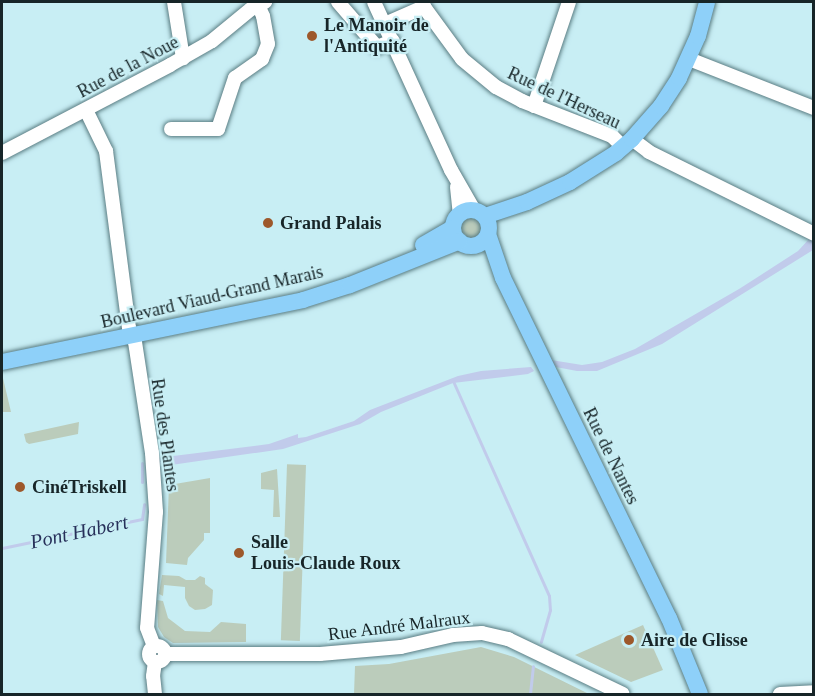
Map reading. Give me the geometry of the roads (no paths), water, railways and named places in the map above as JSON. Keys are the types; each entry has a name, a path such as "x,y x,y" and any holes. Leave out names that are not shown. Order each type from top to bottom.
{"main road":[{"name":"Boulevard Viaud-Grand Marais","path":"2,362 301,292 405,255 473,227 570,182 627,143 661,106 689,59 707,2"},
{"name":"Rue de Nantes","path":"473,227 504,278 669,618 700,694"},
{"name":"Boulevard Viaud-Grand Marais","path":"2,353 131,332"}],"street":[{"path":"174,2 183,58"},
{"path":"338,2 377,47 393,41"},
{"name":"Rue de Nantes","path":"374,2 453,174 473,227"},
{"path":"534,106 569,2"},
{"path":"171,129 218,129 235,78 262,59 268,44 263,16 255,4"},
{"name":"Rue de la Noue","path":"2,153 212,41 255,4"},
{"name":"Rue de l'Herseau","path":"385,24 422,4 462,59 496,87 534,106 649,152 813,234"},
{"path":"689,59 813,108"},
{"name":"Rue des Plantes","path":"86,110 106,151 156,496 156,532 147,605 147,627 154,646 149,655 160,658 153,676 155,694"},
{"name":"Rue André Malraux","path":"160,658 320,654 417,644 470,633 496,635 623,694"},
{"path":"780,694 813,692"}],"water":[{"path":"809,239 813,241 813,250 662,344 597,371 577,371 556,367 551,360 582,365 602,362 635,349 739,289 798,251"},
{"path":"531,367 534,371 528,374 453,383 381,412 360,424 283,449 164,466 157,462 157,458 269,444 298,434 298,438 306,437 354,421 370,410 458,376 481,371"}],"waterway":[{"path":"453,381 549,596 550,610 541,642"},
{"name":"Pont Habert","path":"142,463 142,482"},
{"name":"Pont Habert","path":"2,548 142,519 144,504"},
{"path":"530,694 533,666"}],"place":[{"name":"Le Manoir de l'Antiquité","path":"312,36"},
{"name":"Grand Palais","path":"268,223"},
{"name":"CinéTriskell","path":"20,487"},
{"name":"Salle Louis-Claude Roux","path":"239,553"},
{"name":"Aire de Glisse","path":"629,640"}]}
